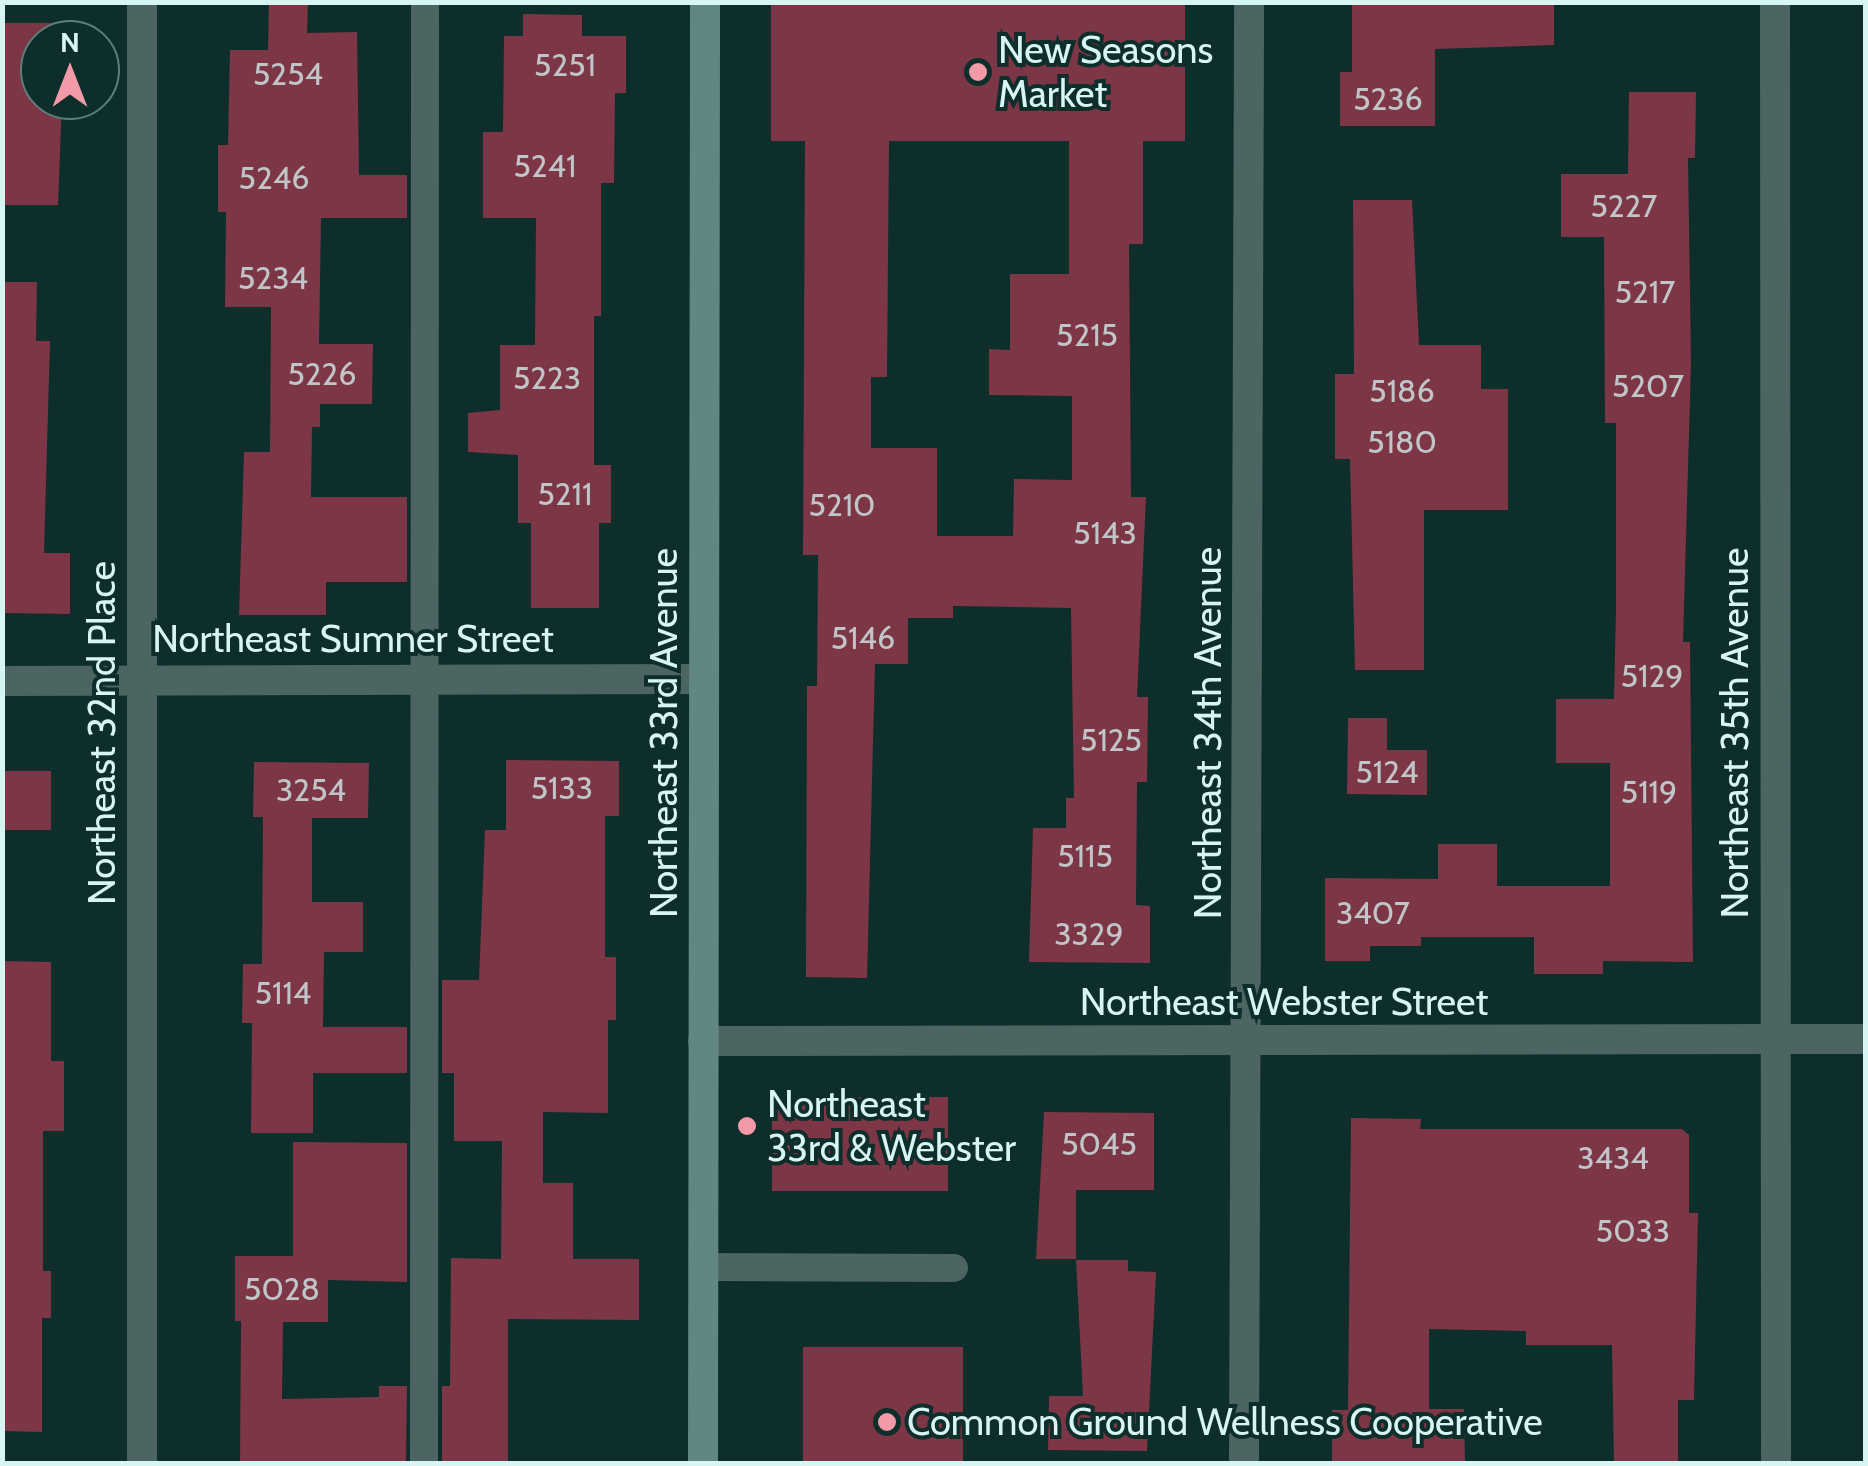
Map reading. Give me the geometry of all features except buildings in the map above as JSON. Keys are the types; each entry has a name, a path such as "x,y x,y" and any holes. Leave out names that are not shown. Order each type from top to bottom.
{"main road":[{"name":"Northeast 33rd Avenue","path":"702,1464 705,2"}],"street":[{"name":"Northeast 32nd Place","path":"142,2 142,1464"},
{"name":"Northeast 34th Avenue","path":"1244,1464 1249,2"},
{"name":"Northeast 35th Avenue","path":"1775,2 1776,1464"},
{"name":"Northeast Sumner Street","path":"2,681 704,679"},
{"name":"Northeast Webster Street","path":"703,1041 1866,1039"}],"lane":[{"path":"424,1464 425,2"},
{"path":"703,1267 954,1268"}],"place":[{"name":"New Seasons Market","path":"978,72"},
{"name":"Northeast 33rd & Webster","path":"747,1126"},
{"name":"Common Ground Wellness Cooperative","path":"887,1422"}]}
